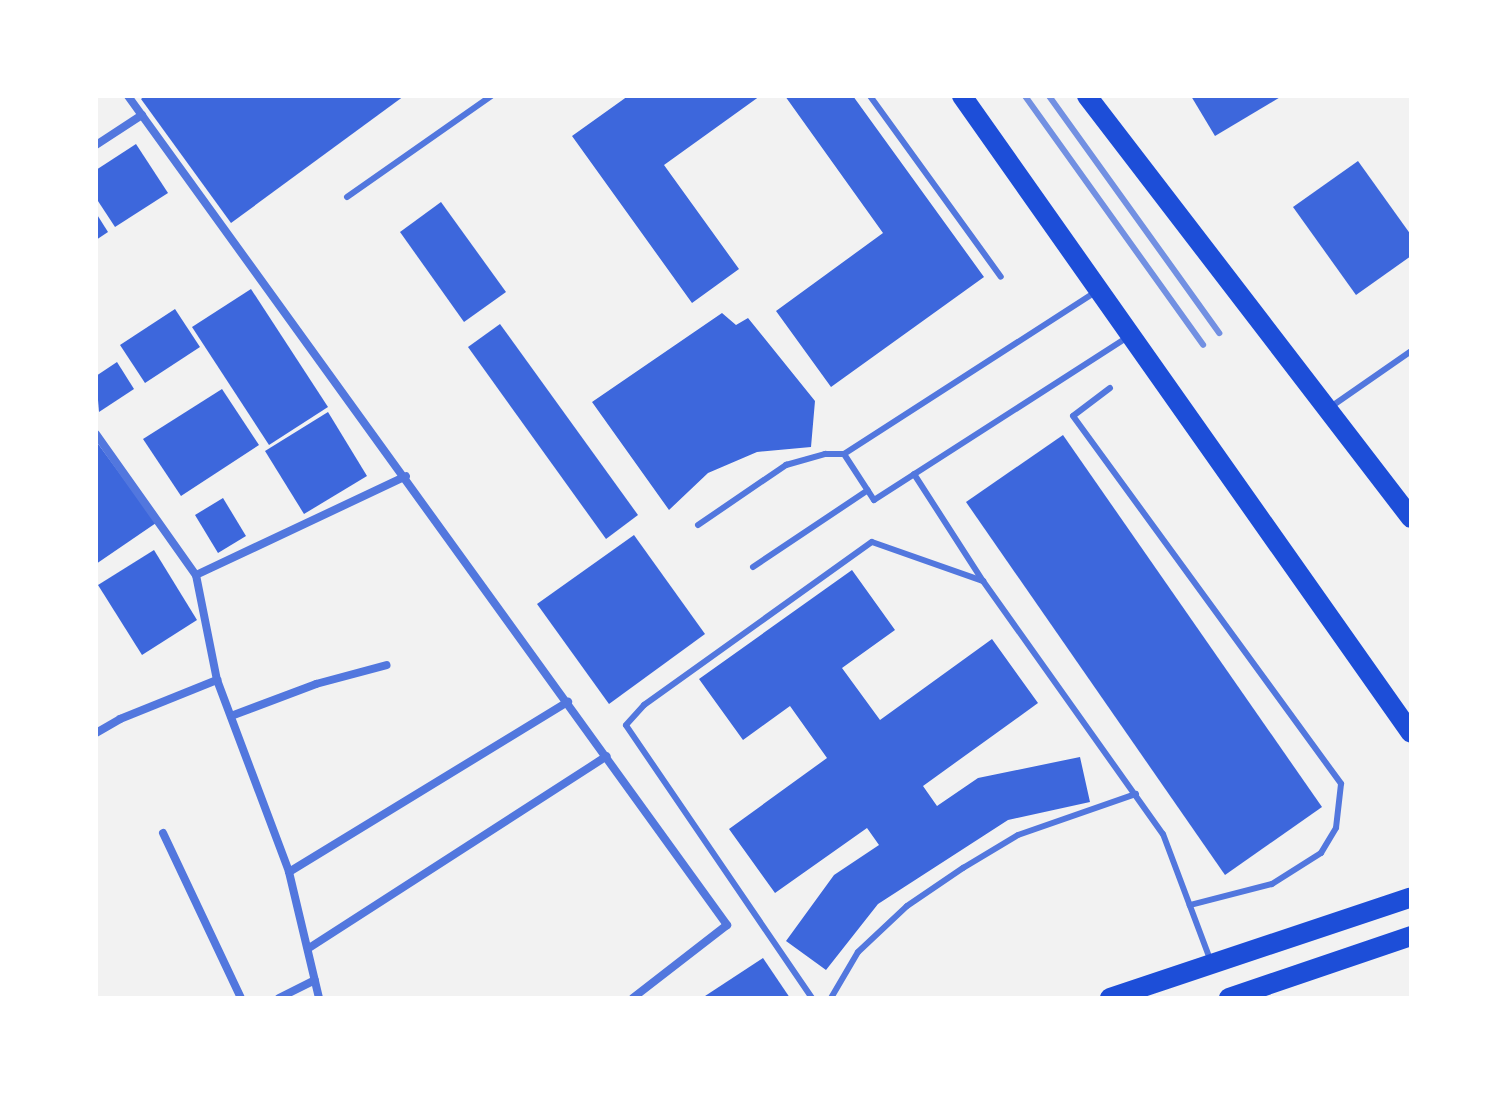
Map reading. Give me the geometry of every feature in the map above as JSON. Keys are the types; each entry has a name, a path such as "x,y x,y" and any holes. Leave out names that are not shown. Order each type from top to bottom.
{"main road":[{"path":"962,96 1411,733"},
{"path":"1087,96 1411,518"},
{"path":"1110,998 1411,897"},
{"path":"1229,998 1411,936"}],"street":[{"path":"128,96 406,476 727,925 633,998"},
{"path":"96,145 142,115"},
{"path":"96,434 196,575 217,680 289,872 319,998"},
{"path":"196,575 406,476"},
{"path":"231,716 316,684 387,665"},
{"path":"96,733 120,719 217,680"},
{"path":"289,872 568,702"},
{"path":"309,948 607,756"},
{"path":"163,833 241,998"},
{"path":"279,998 315,980"}],"lane":[{"path":"347,197 491,96"},
{"path":"870,96 1001,277"},
{"path":"698,525 786,465 825,454 844,454 1098,290"},
{"path":"844,454 874,500 1131,335"},
{"path":"1327,409 1411,351"},
{"path":"1110,388 1073,416 1341,784 1336,828 1321,853 1272,884 1190,905"},
{"path":"914,474 983,581 1163,834 1212,963"},
{"path":"753,567 868,490"},
{"path":"812,998 626,725 644,705 872,542 983,581"},
{"path":"831,998 858,952 907,906 963,868 1018,835 1136,794"}],"building":[{"path":"145,96 404,96 231,223 141,99"},
{"path":"628,96 760,96 664,165 739,269 692,303 572,136"},
{"path":"785,96 853,96 984,277 831,387 776,311 883,233"},
{"path":"1191,96 1282,96 1215,136"},
{"path":"136,144 168,193 115,227 96,198 96,170"},
{"path":"1358,161 1411,235 1411,256 1356,295 1293,207"},
{"path":"441,202 506,292 464,322 400,232"},
{"path":"96,213 108,232 96,240"},
{"path":"251,289 328,407 269,445 192,327"},
{"path":"175,309 200,347 145,383 120,345"},
{"path":"722,313 736,325 748,318 815,401 811,447 757,452 708,473 669,510 592,402"},
{"path":"500,324 638,515 606,539 468,347"},
{"path":"117,362 134,389 99,412 96,376"},
{"path":"222,389 259,445 181,496 143,439"},
{"path":"328,412 367,476 304,514 265,451"},
{"path":"1063,435 1322,807 1225,875 966,502"},
{"path":"96,441 156,523 96,564"},
{"path":"223,498 246,536 218,553 195,515"},
{"path":"634,535 705,634 609,704 537,604"},
{"path":"154,550 197,620 142,655 98,585"},
{"path":"852,570 895,630 842,668 880,720 992,639 1038,703 923,786 937,806 978,778 1080,757 1090,802 1008,820 878,904 826,970 786,941 834,875 879,845 867,828 775,893 729,829 827,758 790,706 743,740 699,679"},
{"path":"763,958 790,998 702,998"}],"railway":[{"path":"1025,96 1203,345"},
{"path":"1049,96 1219,333"}]}
